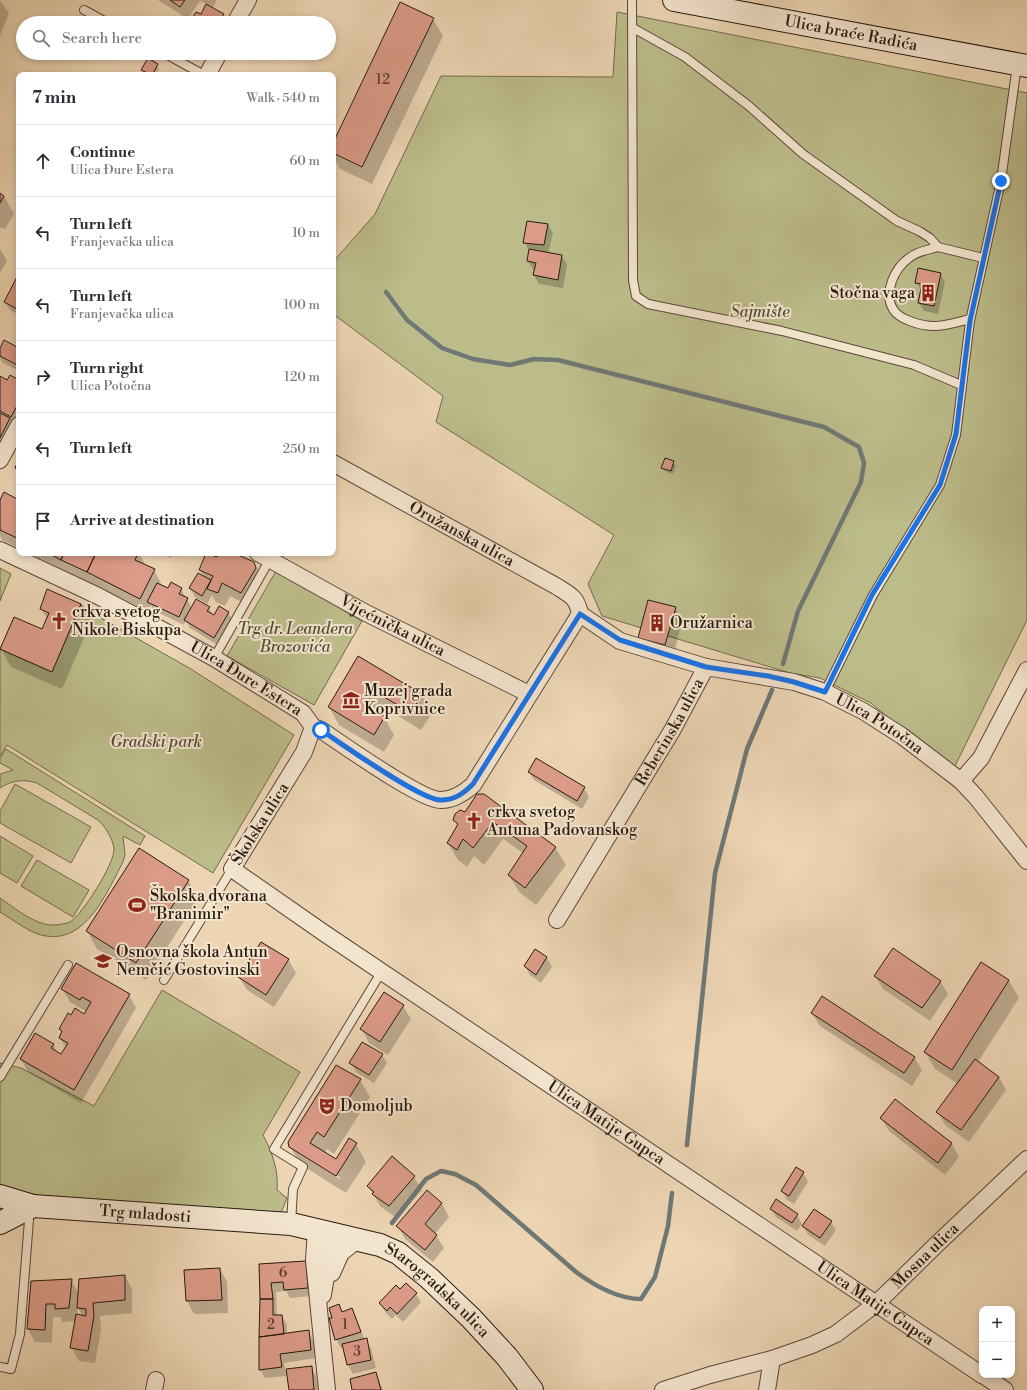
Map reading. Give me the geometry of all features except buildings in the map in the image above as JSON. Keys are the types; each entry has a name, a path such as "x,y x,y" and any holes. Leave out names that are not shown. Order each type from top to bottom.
{"main road":[{"name":"Ulica braće Radića","path":"674,0 1022,65"},
{"name":"Trg mladosti","path":"0,1196 30,1207 291,1224 322,1231"},
{"path":"0,1223 30,1207"},
{"name":"Starogradska ulica","path":"322,1231 359,1239 390,1249 429,1278 507,1357 532,1390"}],"street":[{"path":"239,16 248,0"},
{"path":"209,72 215,60"},
{"path":"0,460 16,434"},
{"name":"Oružanska ulica","path":"336,464 556,586 578,602 580,614"},
{"name":"Ulica Đure Estera","path":"0,550 98,596 214,658 303,713 313,727 321,730 415,791 439,800 452,799 463,794 473,784 529,694"},
{"name":"Vijećnička ulica","path":"264,556 366,613 529,694"},
{"path":"529,694 580,614"},
{"name":"Ulica Potočna","path":"580,614 620,640 706,667 768,676 794,682 825,692 863,711 902,736 961,781 976,797 1027,861"},
{"name":"Reberinska ulica","path":"557,920 673,729 706,667"},
{"path":"961,781 981,758 1027,670"},
{"name":"Školska ulica","path":"232,869 304,752 313,727"},
{"name":"Ulica Matije Gupca","path":"232,869 979,1373"},
{"name":"Mosna ulica","path":"663,1390 710,1375 772,1359 812,1346 836,1334 877,1303 936,1245 1027,1160"},
{"path":"320,1308 331,1244 322,1231"},
{"path":"322,1231 314,1260 320,1308 323,1363 327,1390"},
{"path":"324,1289 341,1254 359,1239"},
{"path":"767,1390 772,1359"},
{"name":"Ulica Matije Gupca","path":"987,1378 1005,1390"}],"lane":[{"path":"632,0 632,210 633,280 636,296 648,304 782,332 914,365 961,385"},
{"path":"84,10 95,16"},
{"path":"633,28 685,57 749,106 803,154 897,221 930,238 938,247"},
{"path":"177,60 199,72"},
{"path":"825,692 872,595 940,485 956,434 970,319 1001,181 1022,65"},
{"path":"970,319 934,326 904,318 893,310 890,301 893,277 909,258 918,253 938,247 983,258"},
{"path":"214,658 264,556"},
{"name":"Školska ulica","path":"164,980 232,869"},
{"path":"0,1077 68,965"},
{"path":"291,1224 293,1189 303,1166 274,1149 382,971"},
{"path":"0,1367 11,1369 20,1334 30,1207"}],"green space":[{"name":"Sajmište","path":"617,12 1027,93 1027,620 952,772 871,703 820,678 790,673 602,616 588,584 614,535 436,422 443,396 336,316 336,259 375,214 441,76 613,77"},
{"path":"0,568 11,574 0,601"},
{"name":"Trg dr. Leandera Brozovića","path":"276,571 362,621 314,705 227,656"},
{"name":"Gradski park","path":"81,604 85,609 191,669 294,735 213,873 7,745 0,756 0,649 52,672"},
{"path":"6,749 145,836 140,845 123,836 125,855 123,862 103,900 84,923 73,931 60,936 40,935 22,926 0,912 0,898 24,915 38,922 52,925 70,922 82,910 104,876 113,856 114,849 112,841 98,820 37,783 18,781 9,783 0,788 0,774 13,770 0,763 0,758"},
{"path":"15,784 91,827 71,863 0,823 0,811"},
{"path":"0,836 33,856 17,883 0,873"},
{"path":"37,860 89,890 73,917 21,886"},
{"path":"162,990 300,1072 263,1135 274,1162 277,1176 277,1190 287,1198 281,1213 48,1197 0,1187 0,1063 21,1068 94,1106"}],"waterway":[{"path":"386,292 407,320 442,348 473,359 510,365 534,359 558,360 824,427 859,447 864,463 861,482 798,611 783,664"},
{"path":"687,1145 715,873 747,749 772,690"},
{"path":"392,1223 426,1179 441,1171 455,1174 476,1185 583,1277 607,1291 623,1297 641,1299 655,1277 668,1226 672,1193"}],"place":[{"name":"Stočna vaga","path":"928,293"},
{"name":"crkva svetog Nikole Biskupa","path":"59,621"},
{"name":"Oružarnica","path":"657,623"},
{"name":"Muzej grada Koprivnice","path":"351,700"},
{"name":"crkva svetog Antuna Padovanskog","path":"474,821"},
{"name":"Školska dvorana \"Branimir\"","path":"137,905"},
{"name":"Osnovna škola Antun Nemčić Gostovinski","path":"103,961"},
{"name":"Domoljub","path":"327,1106"}],"route":[{"path":"321,730 415,791 439,800 452,799 463,794 473,784 580,614 620,640 706,667 768,676 794,682 825,692 872,595 940,485 956,434 970,321 1001,181"}]}
